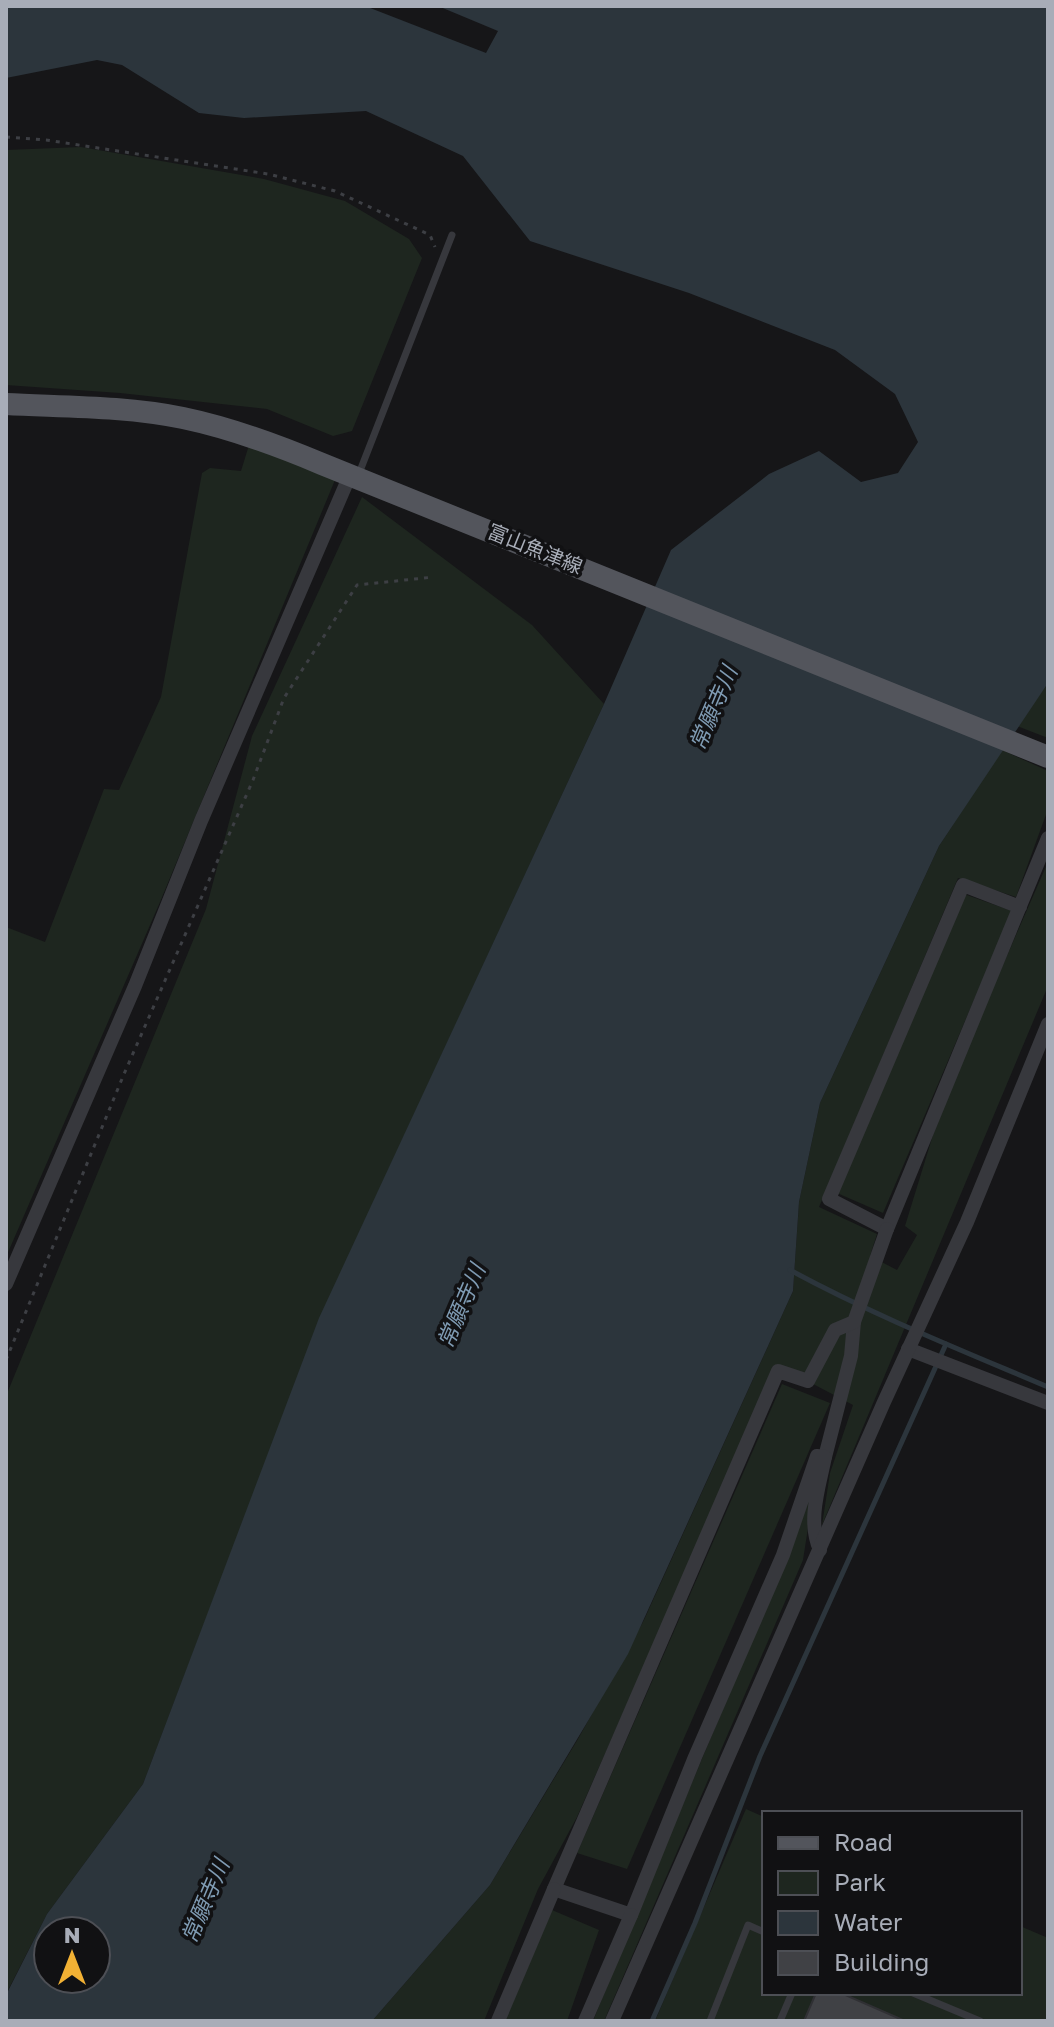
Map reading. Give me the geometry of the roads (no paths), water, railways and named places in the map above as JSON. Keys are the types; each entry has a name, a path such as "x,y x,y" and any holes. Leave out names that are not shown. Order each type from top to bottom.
{"main road":[{"name":"富山魚津線","path":"6,404 110,409 181,417 235,431 1048,757"}],"street":[{"path":"6,1284 135,986 201,821 358,478"},
{"path":"820,1550 814,1536 814,1519 825,1457 851,1356 854,1322 887,1229 1048,838"},
{"path":"887,1229 829,1199 963,885 1020,907"},
{"path":"612,2021 967,1222 1048,1024"},
{"path":"498,2021 778,1371 808,1381 835,1330 854,1322"},
{"path":"908,1349 1048,1403"},
{"path":"585,2021 783,1555 817,1456 825,1457"},
{"path":"554,1889 631,1915"}],"lane":[{"path":"358,478 452,235"},
{"path":"710,2021 748,1925 762,1931"},
{"path":"780,2021 791,1995"},
{"path":"918,1995 980,2021"}],"water":[{"name":"常願寺川","path":"6,6 1048,6 1048,683 939,846 820,1103 799,1202 793,1291 628,1654 490,1885 372,2021 6,2021 6,1995 32,1944 32,1995 112,1995 112,1915 46,1915 143,1784 319,1318 604,704 671,550 769,474 819,451 861,482 898,473 918,442 895,394 835,350 689,293 530,241 463,156 366,111 244,118 199,113 122,65 97,60 6,78"}],"waterway":[{"path":"790,1270 885,1317 1048,1387"},
{"path":"652,2021 695,1923 760,1756 946,1344"}]}
